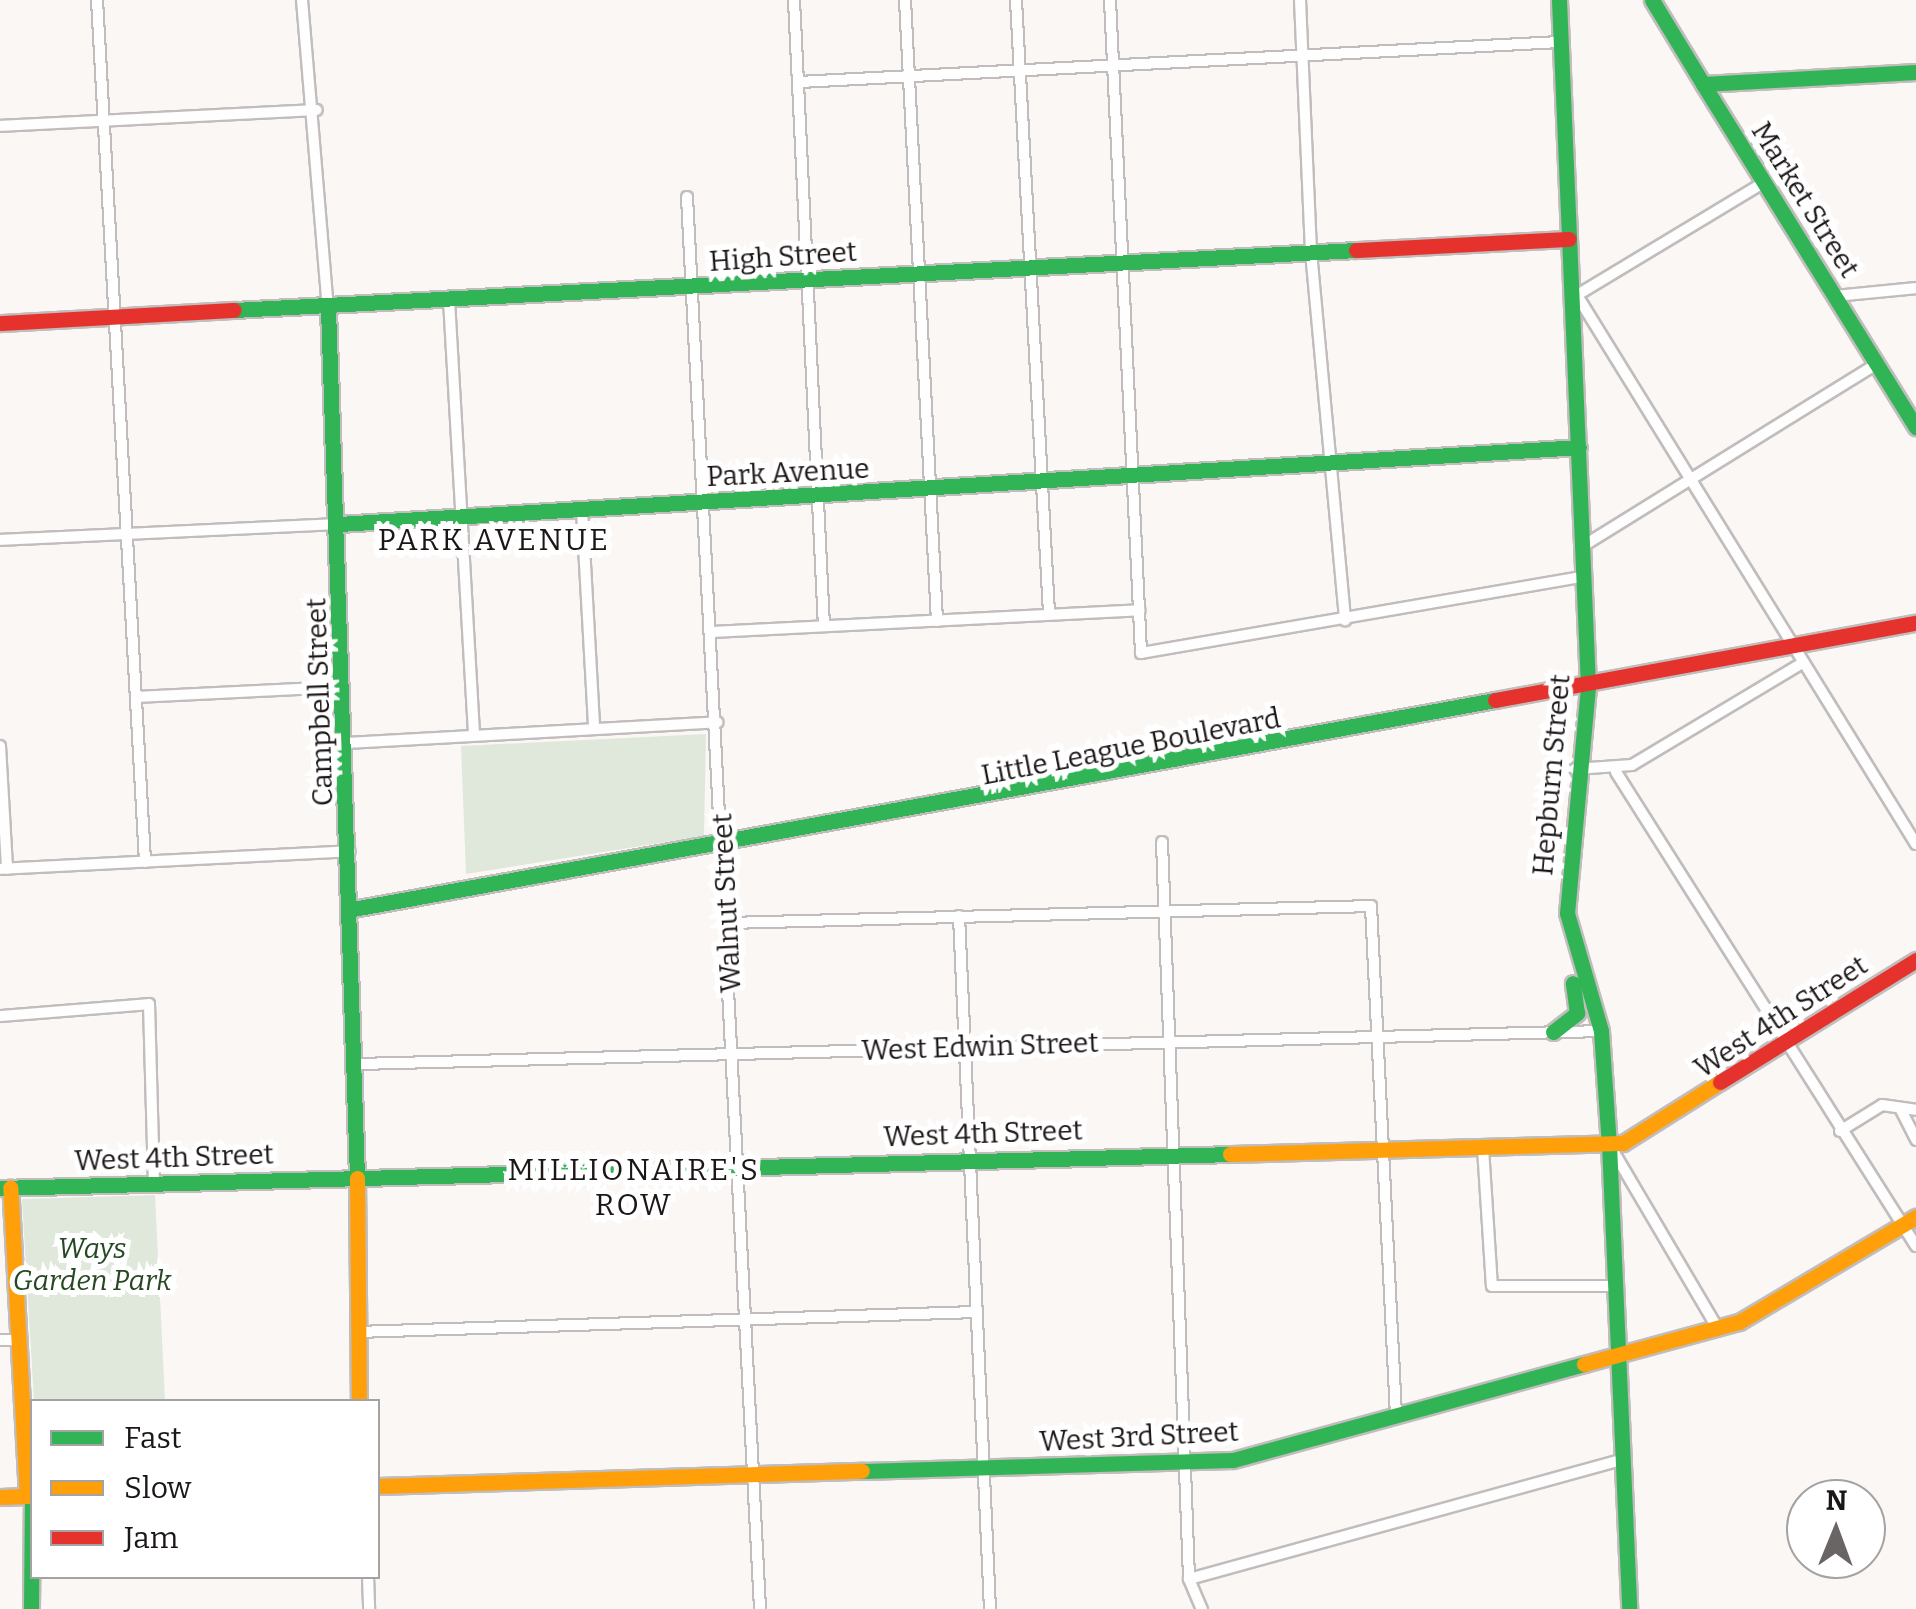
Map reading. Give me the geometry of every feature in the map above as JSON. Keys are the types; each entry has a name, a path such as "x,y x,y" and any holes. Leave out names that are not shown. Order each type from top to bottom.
{"main road":[{"name":"Hepburn Street","path":"1559,0 1575,297 1588,688 1576,768 1566,891 1573,954 1601,1031 1629,1609"},
{"name":"Market Street","path":"1652,0 1916,427"},
{"path":"1703,84 1916,72"},
{"name":"High Street","path":"0,323 1569,239"},
{"name":"Campbell Street","path":"328,308 359,1064 359,1399"},
{"name":"Park Avenue","path":"339,524 1133,480 1579,447"},
{"name":"Little League Boulevard","path":"353,909 724,847 1588,688 1916,623"},
{"path":"1553,1032 1576,1014 1573,954"},
{"name":"West 4th Street","path":"5,1188 1609,1144 1636,1137 1916,960"},
{"path":"0,1497 30,1496 5,1188"},
{"name":"West 3rd Street","path":"380,1486 1190,1464 1396,1416 1718,1329 1772,1308 1909,1222"},
{"path":"31,1579 31,1609"}],"street":[{"path":"96,0 146,862"},
{"name":"Campbell Street","path":"302,0 317,110 328,308"},
{"path":"794,0 824,626"},
{"path":"906,0 937,621"},
{"path":"1016,0 1049,614"},
{"path":"1110,0 1142,652 1584,577"},
{"path":"1300,0 1311,252 1345,620"},
{"path":"798,82 1560,42"},
{"path":"0,126 317,110"},
{"path":"1765,182 1575,297 1916,844"},
{"name":"Walnut Street","path":"687,197 735,1054 760,1609"},
{"path":"1835,296 1916,288"},
{"path":"450,300 474,735"},
{"path":"1582,546 1876,364"},
{"path":"582,510 594,728"},
{"name":"Park Avenue","path":"0,540 339,524"},
{"path":"712,632 1139,610"},
{"path":"1576,768 1616,772 1804,662"},
{"path":"136,697 345,686"},
{"path":"347,743 717,722"},
{"path":"0,746 3,869 351,852"},
{"path":"1616,772 1840,1130 1909,1222 1916,1246"},
{"path":"1162,842 1190,1464 1189,1579 1202,1609"},
{"path":"728,923 1371,906 1396,1416"},
{"path":"958,916 990,1609"},
{"path":"0,1016 149,1004 154,1184"},
{"name":"West Edwin Street","path":"359,1064 1601,1031"},
{"path":"1840,1130 1882,1105 1916,1110"},
{"path":"1900,1108 1916,1140"},
{"path":"1609,1144 1718,1329"},
{"path":"1483,1148 1492,1286 1614,1286"},
{"path":"356,1332 977,1312"},
{"path":"0,1340 19,1340"},
{"path":"1189,1579 1622,1460"},
{"path":"368,1579 369,1609"}],"green space":[{"path":"706,734 704,836 466,874 461,746"},
{"name":"Ways Garden Park","path":"155,1195 165,1399 34,1399 22,1199"}],"traffic: fast":[{"path":"1559,0 1588,687 1567,913 1601,1031 1609,1144"},
{"path":"1652,0 1703,84"},
{"path":"1916,72 1703,84 1916,427"},
{"path":"234,310 1356,250"},
{"path":"328,308 357,1178"},
{"path":"339,524 1579,447"},
{"path":"353,909 1495,700"},
{"path":"1553,1032 1577,1013 1573,983"},
{"path":"1609,1144 1629,1609"},
{"path":"0,1188 1230,1154"},
{"path":"862,1471 1233,1460 1584,1364"},
{"path":"31,1579 31,1609"}],"traffic: slow":[{"path":"1230,1154 1623,1143 1720,1082"},
{"path":"357,1178 359,1399"},
{"path":"0,1497 27,1496 10,1187"},
{"path":"1584,1364 1739,1322 1916,1217"},
{"path":"380,1486 862,1471"}],"traffic: jam":[{"path":"1356,250 1569,239"},
{"path":"0,323 234,310"},
{"path":"1495,700 1916,623"},
{"path":"1720,1082 1916,960"}],"district":[{"name":"PARK AVENUE","path":"494,540"},
{"name":"MILLIONAIRE'S ROW","path":"634,1187"}]}
